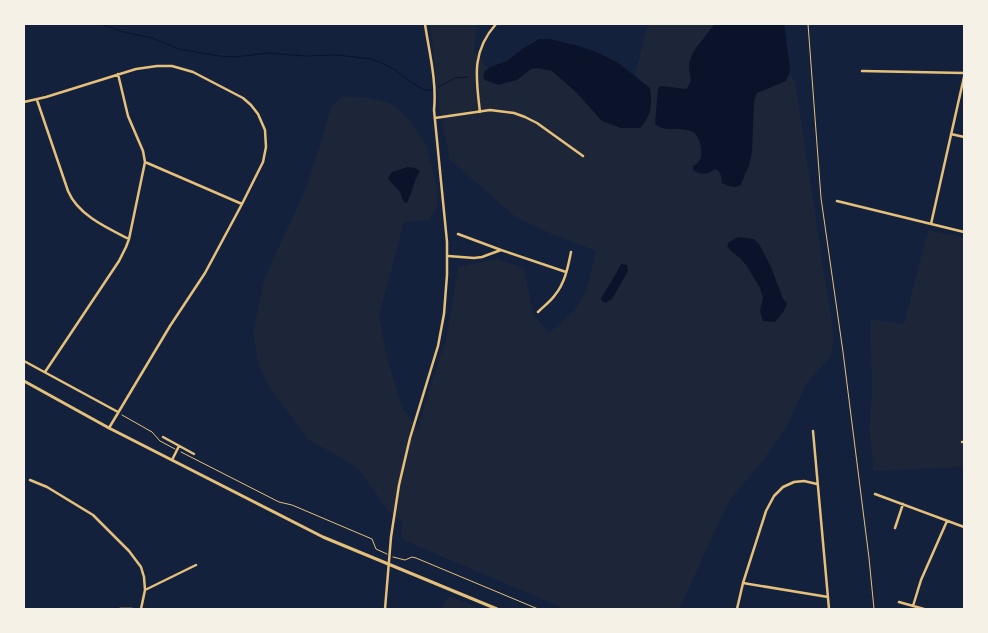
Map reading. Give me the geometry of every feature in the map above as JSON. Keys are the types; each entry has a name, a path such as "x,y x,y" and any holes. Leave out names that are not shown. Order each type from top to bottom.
{"main road":[{"path":"24,381 109,428 323,537 497,609"}],"street":[{"path":"385,609 395,505 410,438 438,346 446,296 448,256 446,218 434,110 433,77 425,24"},
{"path":"480,112 476,80 477,64 484,42 496,24"},
{"path":"24,102 37,100 149,66 179,68 193,72 236,94 251,105 258,114 266,136 262,166 205,273 170,326 109,428"},
{"path":"862,71 964,75 931,224"},
{"path":"45,372 119,261 129,239 144,162 143,151 127,111 118,74"},
{"path":"37,100 73,201 86,214 129,239"},
{"path":"435,118 490,110 514,113 537,123 583,156"},
{"path":"951,134 964,138"},
{"path":"144,162 242,204"},
{"path":"837,202 964,232"},
{"path":"458,234 566,272"},
{"path":"448,256 474,258 501,250"},
{"path":"538,312 562,285 571,252"},
{"path":"24,361 118,412"},
{"path":"813,431 829,609"},
{"path":"163,436 194,454"},
{"path":"172,460 179,446"},
{"path":"30,480 47,487 83,508 102,522 129,551 138,563 144,577 145,590 141,609"},
{"path":"737,609 743,583 766,511 774,496 783,487 794,482 804,480 817,484"},
{"path":"875,494 964,527"},
{"path":"895,528 903,504"},
{"path":"913,606 921,580 947,521"},
{"path":"145,590 196,565"},
{"path":"743,583 828,597"},
{"path":"900,602 924,609"},
{"path":"120,609 132,609"}],"path":[{"path":"808,24 821,198 843,352 874,609"},
{"path":"118,412 152,432 160,441 279,502 292,505 372,539 376,549 405,560 412,557 416,558 538,609"}],"shaded area":[{"path":"430,24 477,24 474,50 487,68 509,60 536,40 547,39 567,43 602,55 617,62 635,77 646,29 649,24 784,24 789,74 795,81 834,337 831,356 806,384 787,426 764,459 729,501 679,609 565,609 401,539 402,522 388,511 358,468 308,439 269,387 259,366 253,333 264,280 307,186 332,105 343,96 368,98 390,103 407,117 426,144 437,187 437,207 429,220 404,222 379,316 388,362 403,409 418,427 448,331 458,267 496,259 524,268 533,314 549,333 575,310 586,291 596,251 517,218 450,160 440,112"},
{"path":"714,24 784,24 789,74 786,81 757,93 754,101 752,153 741,185 736,187 722,183 720,173 715,169 704,174 693,170 693,166 699,162 701,150 699,141 693,132 683,129 663,128 655,124 658,88 661,86 686,89 691,79 689,64 692,55"},
{"path":"539,39 549,39 594,51 617,62 650,88 650,110 640,128 621,128 602,121 576,92 552,71 537,68 531,69 517,80 498,85 485,80 483,76 490,67 507,61"},
{"path":"408,167 420,171 407,203 405,203 400,192 388,178 392,172"},
{"path":"928,230 964,238 964,467 874,471 869,429 872,392 870,319 904,324"},
{"path":"738,237 754,239 759,244 771,267 783,299 787,303 784,311 775,322 763,321 760,311 763,298 760,288 746,265 727,246 729,242"},
{"path":"621,264 627,265 628,271 612,299 605,303 601,298"},
{"path":"449,596 481,609 441,609"}],"waterway":[{"path":"101,24 123,32 152,38 179,49 219,56 234,57 269,53 305,56 337,55 372,59 394,69 419,87 425,90 432,90"},
{"path":"438,87 455,78 468,77"}]}
